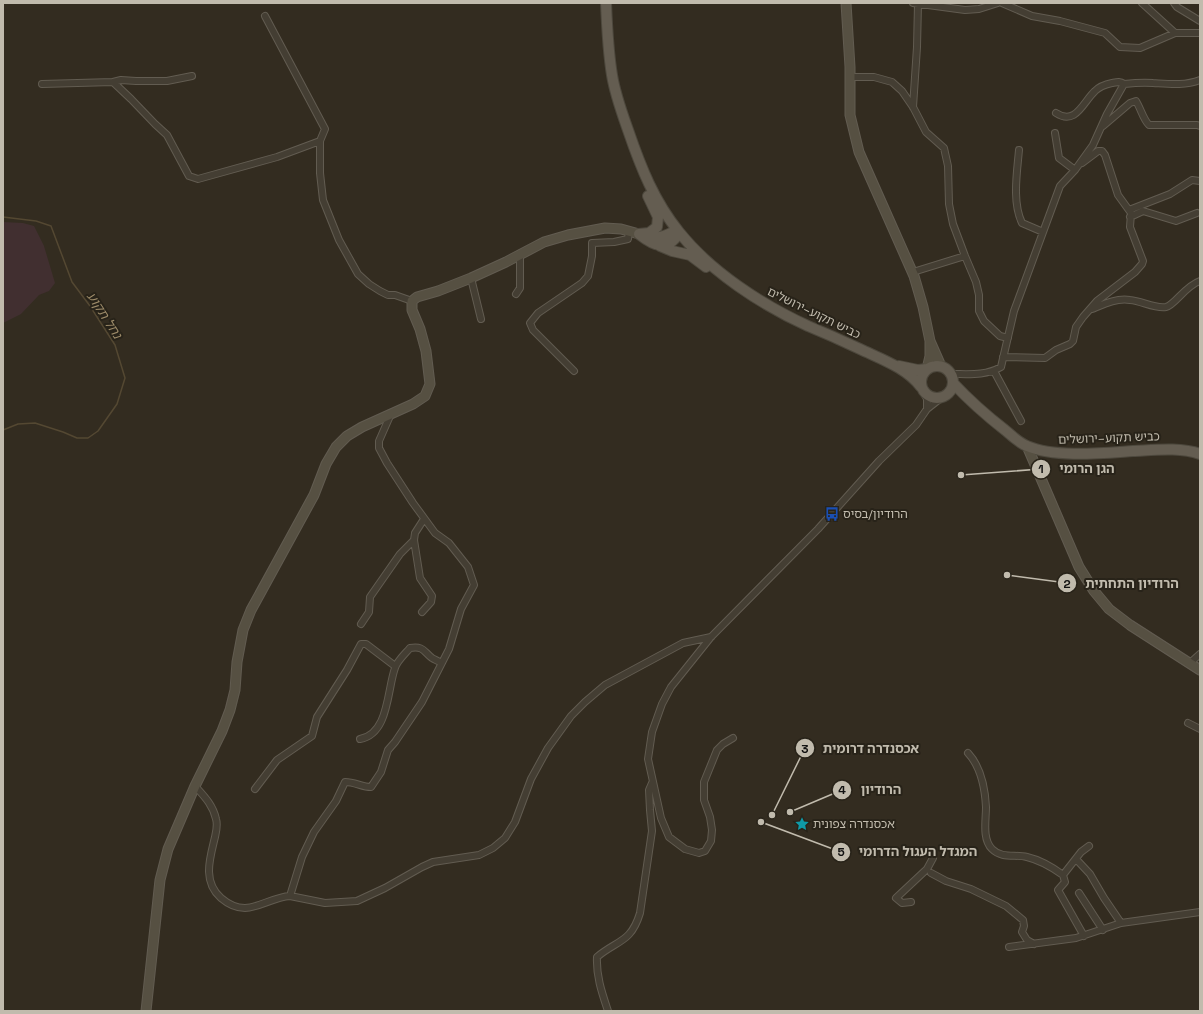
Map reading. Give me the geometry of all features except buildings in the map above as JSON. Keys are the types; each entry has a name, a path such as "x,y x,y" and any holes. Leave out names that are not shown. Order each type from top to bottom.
{"main road":[{"name":"כביש תקוע–ירושלים","path":"606,3 608,47 612,77 622,115 644,176 660,204 680,233 702,256 726,277 757,299 789,317 893,364 918,370 927,369"},
{"path":"846,3 850,77 850,115 859,152 913,272 923,307 930,341 930,356 927,369 921,376 922,389 932,398 945,396 965,396"},
{"path":"622,115 620,128 633,164 658,217 657,227 649,233 634,232"},
{"path":"146,1011 160,880 168,849 195,786 222,731 230,710 235,690 237,662 243,630 248,616 314,495 326,464 336,447 347,436 362,427 390,416 413,404 424,396 430,384 426,350 420,329 412,310 412,301 417,297 438,291 471,278 544,242 589,230 604,228 621,229 656,238 673,232 680,233 675,240 660,246"},
{"path":"634,232 649,242 672,251 690,255 733,288 745,291"},
{"path":"930,341 941,366"},
{"name":"כביש תקוע–ירושלים","path":"893,364 917,381 922,389"},
{"path":"927,369 936,366 946,368 952,379 945,396"},
{"name":"כביש תקוע–ירושלים","path":"952,379 965,396 995,422 1027,446 1052,452 1111,452 1167,449 1200,454"},
{"path":"1027,446 1079,567 1094,591 1109,609 1130,625 1200,670"}],"street":[{"path":"913,107 917,47 915,3 965,10 979,9 1000,3 1032,16 1060,21 1105,33 1120,47 1140,48 1175,33 1200,33"},
{"path":"1142,3 1175,33"},
{"path":"1174,3 1177,7 1200,21"},
{"path":"266,16 325,129 320,141 320,173 323,200 339,240 358,274 380,291 412,301"},
{"path":"42,84 113,82 121,80 167,81 192,76"},
{"path":"850,77 874,78 892,82 902,91 913,107 926,132 944,148 948,166 949,204 953,224 976,282 979,295 979,311 984,321 1000,336 1008,338"},
{"path":"1056,113 1061,116 1072,116 1084,106 1096,90 1116,82 1121,82 1124,84 1152,82 1171,85 1192,83 1200,80"},
{"path":"113,82 167,135 190,176 198,179 277,157 320,141"},
{"path":"952,379 994,371 1001,367 1014,311 1060,186 1077,168 1093,146 1100,128 1124,84"},
{"path":"1100,128 1130,103 1136,101 1149,125 1200,126"},
{"path":"1055,133 1059,158 1077,168"},
{"path":"1019,150 1016,192 1018,216 1022,223 1043,232"},
{"path":"1003,357 1045,358 1050,356 1056,350 1070,344 1073,341 1078,323 1088,310 1097,301 1135,272 1142,264 1143,260 1130,227 1130,213 1118,195 1107,160 1102,151 1098,151 1077,168"},
{"path":"1130,213 1170,194 1192,180 1200,181"},
{"path":"1130,213 1143,211 1176,221 1197,213"},
{"path":"574,372 532,330 530,323 538,313 582,283 588,276 592,256 592,243 614,242 628,239 634,232"},
{"path":"516,294 520,288 520,255"},
{"path":"913,272 965,256"},
{"path":"471,278 481,319"},
{"path":"1088,310 1113,300 1130,300 1164,307 1170,306 1190,285 1200,281"},
{"path":"994,371 1021,421"},
{"path":"922,389 927,399 927,409"},
{"path":"733,738 717,750 704,782 704,800 710,817 712,841 705,851 699,852 685,849 669,837 661,818 648,759 652,732 662,704 680,674 711,637 818,529 879,461 916,425 927,409 945,396"},
{"path":"290,896 302,856 311,838 336,801 346,782 353,782 364,787 371,787 376,781 381,772 388,750 422,702 449,649 461,610 474,585 468,567 449,543 435,533 386,463 379,448 378,441 390,416"},
{"path":"422,612 431,602 432,596 420,578 414,540 415,533 424,518"},
{"path":"361,624 369,612 370,597 400,554 414,540"},
{"path":"195,786 207,799 217,820 208,872 211,883 218,895 233,906 247,908 280,897 290,896 325,903 357,901 385,888 433,862 479,856 493,848 505,838 515,822 531,779 548,748 571,716 585,702 605,685 683,643 711,637"},
{"path":"255,789 277,760 312,736 317,717 347,670 361,644 366,644 395,666"},
{"path":"360,739 366,738 378,728 384,714 395,666 410,648 417,647 426,651 432,658 441,663"},
{"path":"1190,663 1200,654"},
{"path":"1188,724 1200,729"},
{"path":"968,753 979,769 984,793 986,839 991,848 999,854 1010,857 1016,855 1028,857 1042,862 1062,875 1064,882 1058,890 1084,936"},
{"path":"608,1011 600,989 597,958 624,940 636,924 640,913 652,831 649,790 652,781"},
{"path":"1062,875 1081,852 1089,846"},
{"path":"911,902 902,903 896,898 927,869 933,858"},
{"path":"1076,859 1090,874 1104,898 1122,923"},
{"path":"932,873 946,882 971,889 1006,906 1023,920 1024,926 1022,932 1027,940 1035,944"},
{"path":"1079,893 1103,930"},
{"path":"1009,947 1084,936 1122,923 1200,912"}],"shaded area":[{"path":"3,222 23,223 34,226 44,246 55,283 49,291 39,295 21,314 3,323"}],"waterway":[{"name":"נחל תקוע","path":"3,217 36,221 51,226 72,282 90,306 115,345 125,378 117,404 98,431 88,438 77,438 35,423 18,424 3,430"}],"place":[{"name":"הגן הרומי","path":"961,475"},
{"name":"הרודיון/בסיס","path":"832,514"},
{"name":"הרודיון התחתית","path":"1007,575"},
{"name":"הרודיון","path":"790,812"},
{"name":"אכסנדרה דרומית","path":"772,815"},
{"name":"המגדל העגול הדרומי","path":"761,822"},
{"name":"אכסנדרה צפונית","path":"802,824"}]}
